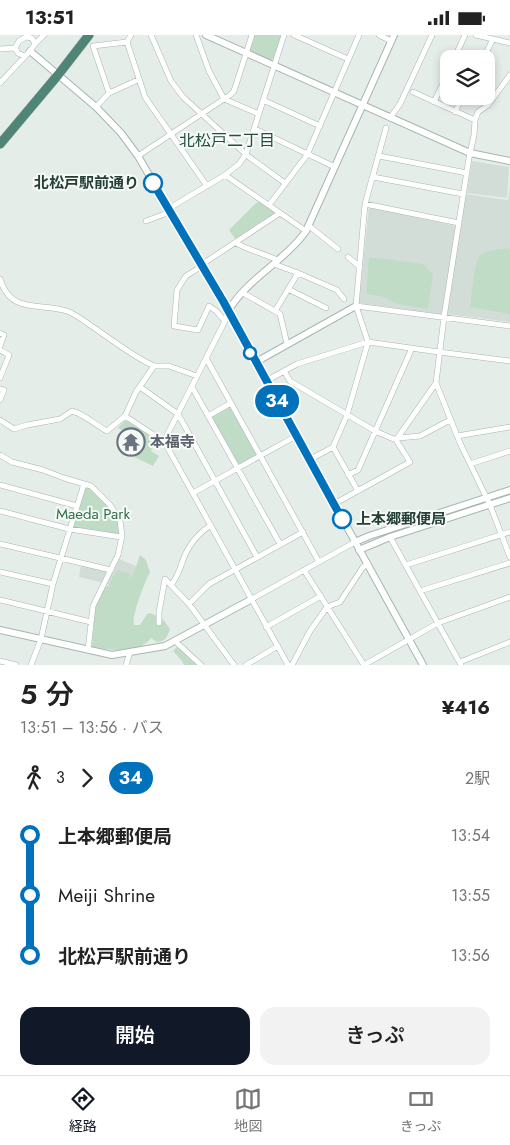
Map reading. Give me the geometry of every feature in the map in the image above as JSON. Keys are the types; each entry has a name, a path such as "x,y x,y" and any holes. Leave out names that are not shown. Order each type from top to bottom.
{"highway":[{"path":"1,139 58,75 87,38"}],"street":[{"path":"0,83 44,35"},
{"path":"131,35 127,42 138,80 151,107 207,186"},
{"path":"151,35 171,81 183,97 246,154 285,183"},
{"path":"196,35 209,71 224,99 259,114"},
{"path":"138,156 202,115 234,91 252,35"},
{"path":"146,221 169,211 239,164 246,154 255,129 284,35"},
{"path":"294,35 348,59"},
{"path":"269,205 308,155 359,35"},
{"path":"288,665 165,440 228,312 236,300 296,244 307,229 393,38 379,35"},
{"path":"390,118 400,104 432,35"},
{"path":"458,50 465,35"},
{"path":"476,35 510,43"},
{"path":"15,48 19,41 26,36 32,38 35,44"},
{"path":"210,36 470,153 510,161"},
{"path":"87,38 93,47 109,93"},
{"path":"488,50 493,39"},
{"path":"93,47 127,42"},
{"path":"0,49 15,48"},
{"path":"15,48 18,53 24,56"},
{"path":"30,51 96,107 121,133 138,156 256,362 423,665"},
{"path":"510,75 488,105 480,109 475,120 444,317 436,383 457,436 490,505 510,557"},
{"path":"96,107 109,93 138,80"},
{"path":"434,102 440,90"},
{"path":"413,92 475,120"},
{"path":"264,100 320,125"},
{"path":"456,112 459,105"},
{"path":"309,460 333,447 347,415 368,342 356,306 365,205 386,128"},
{"path":"255,129 335,167"},
{"path":"379,156 467,173"},
{"path":"225,175 280,213 338,249"},
{"path":"373,177 463,194"},
{"path":"365,205 459,223"},
{"path":"225,321 216,311 208,306 198,330 174,326 177,290 186,276 280,213"},
{"path":"236,243 326,287 337,290 344,299"},
{"path":"348,257 360,267"},
{"path":"275,311 298,273"},
{"path":"0,279 6,293 27,306 68,311 119,343 137,358 154,367 169,366 197,376"},
{"path":"288,289 326,308"},
{"path":"243,293 280,314 287,344"},
{"path":"256,362 356,306 510,327"},
{"path":"0,333 4,335 0,348 9,355 0,378"},
{"path":"266,381 297,364 368,342 510,361"},
{"path":"348,475 358,470 412,348"},
{"path":"206,358 319,562"},
{"path":"0,420 14,429 60,419 72,411 86,416 107,431 125,416 140,387 154,367"},
{"path":"284,371 290,381 375,431 397,439 420,437 450,420"},
{"path":"397,439 436,383"},
{"path":"140,387 178,414 257,557"},
{"path":"192,387 280,545"},
{"path":"0,389 4,390 0,400"},
{"path":"208,416 231,403"},
{"path":"125,416 160,439 165,440"},
{"path":"457,436 510,427"},
{"path":"193,493 296,436"},
{"path":"334,504 410,462 397,439"},
{"path":"333,447 358,491"},
{"path":"470,464 510,451"},
{"path":"0,455 12,462 90,486 116,513 120,520 121,537 118,555 93,606 88,650"},
{"path":"31,665 41,639 60,558 84,484"},
{"path":"0,485 77,506"},
{"path":"360,549 388,533 510,490"},
{"path":"0,630 112,655 166,646 355,542 510,498"},
{"path":"0,511 69,529 121,537"},
{"path":"171,585 176,580 182,561 193,539 210,525"},
{"path":"189,604 209,584 303,532"},
{"path":"406,565 510,532"},
{"path":"388,533 460,664 510,642"},
{"path":"0,544 111,569"},
{"path":"420,591 510,563"},
{"path":"292,665 310,631 327,607 340,602 364,567 368,565"},
{"path":"304,570 363,665 438,623 510,597"},
{"path":"0,572 53,584"},
{"path":"159,623 158,618 164,579 189,604 234,665"},
{"path":"266,627 321,596"},
{"path":"0,600 90,622"},
{"path":"175,641 201,665"},
{"path":"246,665 278,646"},
{"path":"126,665 130,652"},
{"path":"0,661 16,665"}],"shaded area":[{"path":"472,161 509,167 507,198 467,193"},
{"path":"510,186 510,322 447,314 465,194 508,200"},
{"path":"369,207 456,226 442,312 440,314 359,303"},
{"path":"119,559 138,567 135,574 117,589 106,591 108,584 79,577 81,565 113,572"}],"green space":[{"path":"253,35 282,35 274,59 270,60 250,51"},
{"path":"261,202 275,211 274,214 236,240 229,230 256,203"},
{"path":"510,249 510,314 470,307 474,273 480,256 489,251"},
{"path":"369,257 424,264 433,275 428,309 399,304 380,296 366,294"},
{"path":"227,406 231,407 256,453 255,456 239,465 211,418 211,415"},
{"path":"125,420 156,439 151,451 159,456 153,466 128,454 139,440 118,428"},
{"name":"Maeda Park","path":"85,487 88,487 111,509 118,521 119,533 72,527"},
{"path":"140,555 146,560 150,572 136,607 134,625 140,625 147,614 150,613 162,618 170,629 167,636 164,640 157,642 151,638 146,643 132,649 116,650 92,647 95,608 104,586 111,587 109,585 118,570 131,574 127,580 133,575"},
{"path":"177,647 199,665 184,665 173,651"}],"bus line":[{"name":"34","path":"153,183 223,301 342,519"}],"place":[{"name":"北松戸駅前通り","path":"153,183"},
{"name":"本福寺","path":"131,442"},
{"name":"上本郷郵便局","path":"342,519"}],"district":[{"name":"北松戸二丁目","path":"227,140"}]}
